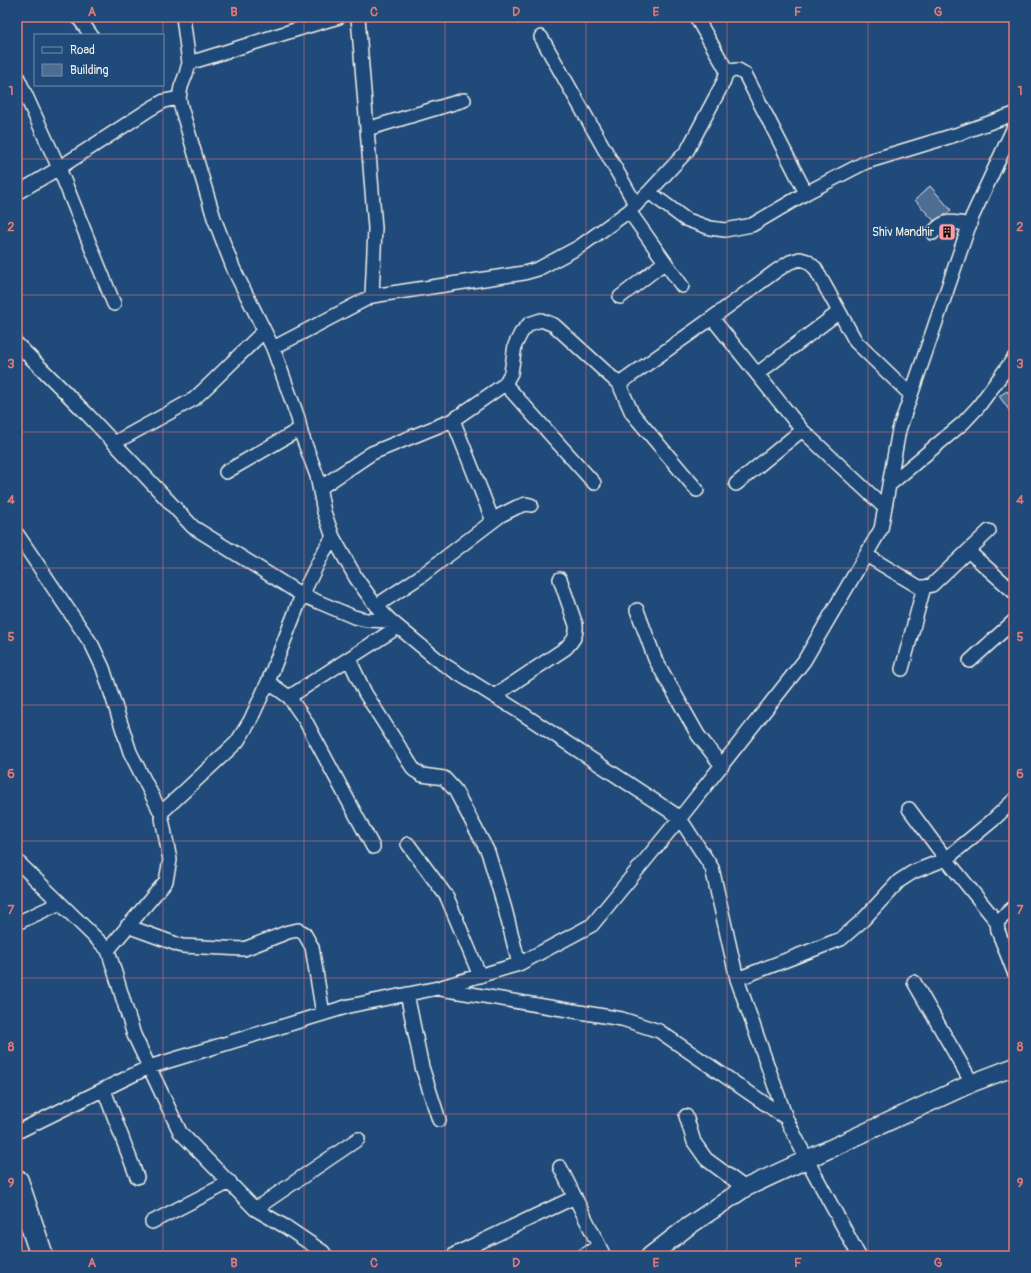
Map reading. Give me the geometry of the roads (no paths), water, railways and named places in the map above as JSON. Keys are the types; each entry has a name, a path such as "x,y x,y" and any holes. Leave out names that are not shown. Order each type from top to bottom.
{"highway":[{"path":"17,1181 42,1256"}],"street":[{"path":"78,17 90,34"},
{"path":"183,17 190,63 181,87 179,98 181,107 214,218 234,270 273,348 317,476 324,512 333,537 356,578 376,606 394,624 444,664 679,816 712,868 737,978 786,1118 859,1256"},
{"path":"190,63 338,17"},
{"path":"358,17 375,228 372,296"},
{"path":"273,348 372,296 524,273 538,269 579,247 632,208 687,151 723,83 727,71 696,17"},
{"path":"541,37 632,208 665,262 682,286"},
{"path":"727,71 738,70 745,74 806,193"},
{"path":"17,76 59,168 114,304"},
{"path":"17,192 59,168 150,109 164,101 179,98"},
{"path":"367,129 464,100"},
{"path":"649,192 686,219 710,228 725,230 752,225 806,193 866,162 955,136 1014,114"},
{"path":"17,1132 149,1067 349,1006 438,988 519,964 592,925 722,766 804,661 881,529 899,430 970,225 1014,127"},
{"path":"933,233 936,228 949,222 970,225"},
{"path":"619,384 776,271 790,262 800,259 807,260 815,268 856,342 911,395"},
{"path":"620,297 665,262"},
{"path":"757,374 839,312"},
{"path":"712,318 802,430 885,508"},
{"path":"320,488 372,453 452,420 505,384 511,373 515,345 521,333 529,324 541,320 554,325 619,384 632,413 697,490"},
{"path":"114,442 194,399 264,330"},
{"path":"17,344 114,442 193,527 302,595 354,617 394,624"},
{"path":"889,485 963,422 978,407 1014,358"},
{"path":"505,384 594,483"},
{"path":"452,420 493,521"},
{"path":"226,472 300,429"},
{"path":"736,484 802,430"},
{"path":"376,606 421,576 501,515 526,504 531,505"},
{"path":"866,555 919,587 924,587 932,584 989,531"},
{"path":"17,534 92,645 103,668 130,752 161,813 170,860 166,881 108,950"},
{"path":"161,813 237,742 250,721 268,682 302,595 322,553 333,537"},
{"path":"968,551 1014,592"},
{"path":"494,696 566,648 576,638 576,625 560,579"},
{"path":"902,669 924,587"},
{"path":"636,610 655,659 698,735 722,766"},
{"path":"970,661 1014,621"},
{"path":"289,697 349,659 394,624"},
{"path":"349,659 364,693 414,770 422,775 444,778 455,790 488,852 519,964"},
{"path":"268,682 289,697 305,720 373,847"},
{"path":"737,978 841,939 863,920 899,881 913,872 946,859 994,820 1014,800"},
{"path":"909,809 946,859 997,922 998,931 1014,972"},
{"path":"408,844 447,897 480,976"},
{"path":"17,861 108,950 134,1035 180,1132 255,1208 292,1231 323,1252 326,1256"},
{"path":"17,923 60,903"},
{"path":"997,922 1014,907"},
{"path":"127,926 182,946 244,949 274,937 298,930 304,933 312,947 323,1014"},
{"path":"914,982 972,1083"},
{"path":"438,988 622,1019 659,1031 786,1118"},
{"path":"407,994 422,1068 439,1120"},
{"path":"650,1256 686,1228 745,1188 972,1083 1014,1067"},
{"path":"104,1090 137,1178"},
{"path":"686,1116 694,1142 706,1159 745,1188"},
{"path":"255,1208 358,1138"},
{"path":"560,1167 601,1251 582,1256"},
{"path":"152,1222 230,1182"},
{"path":"455,1254 575,1197"}],"place":[{"name":"Shiv Mandhir","path":"947,232"}]}
